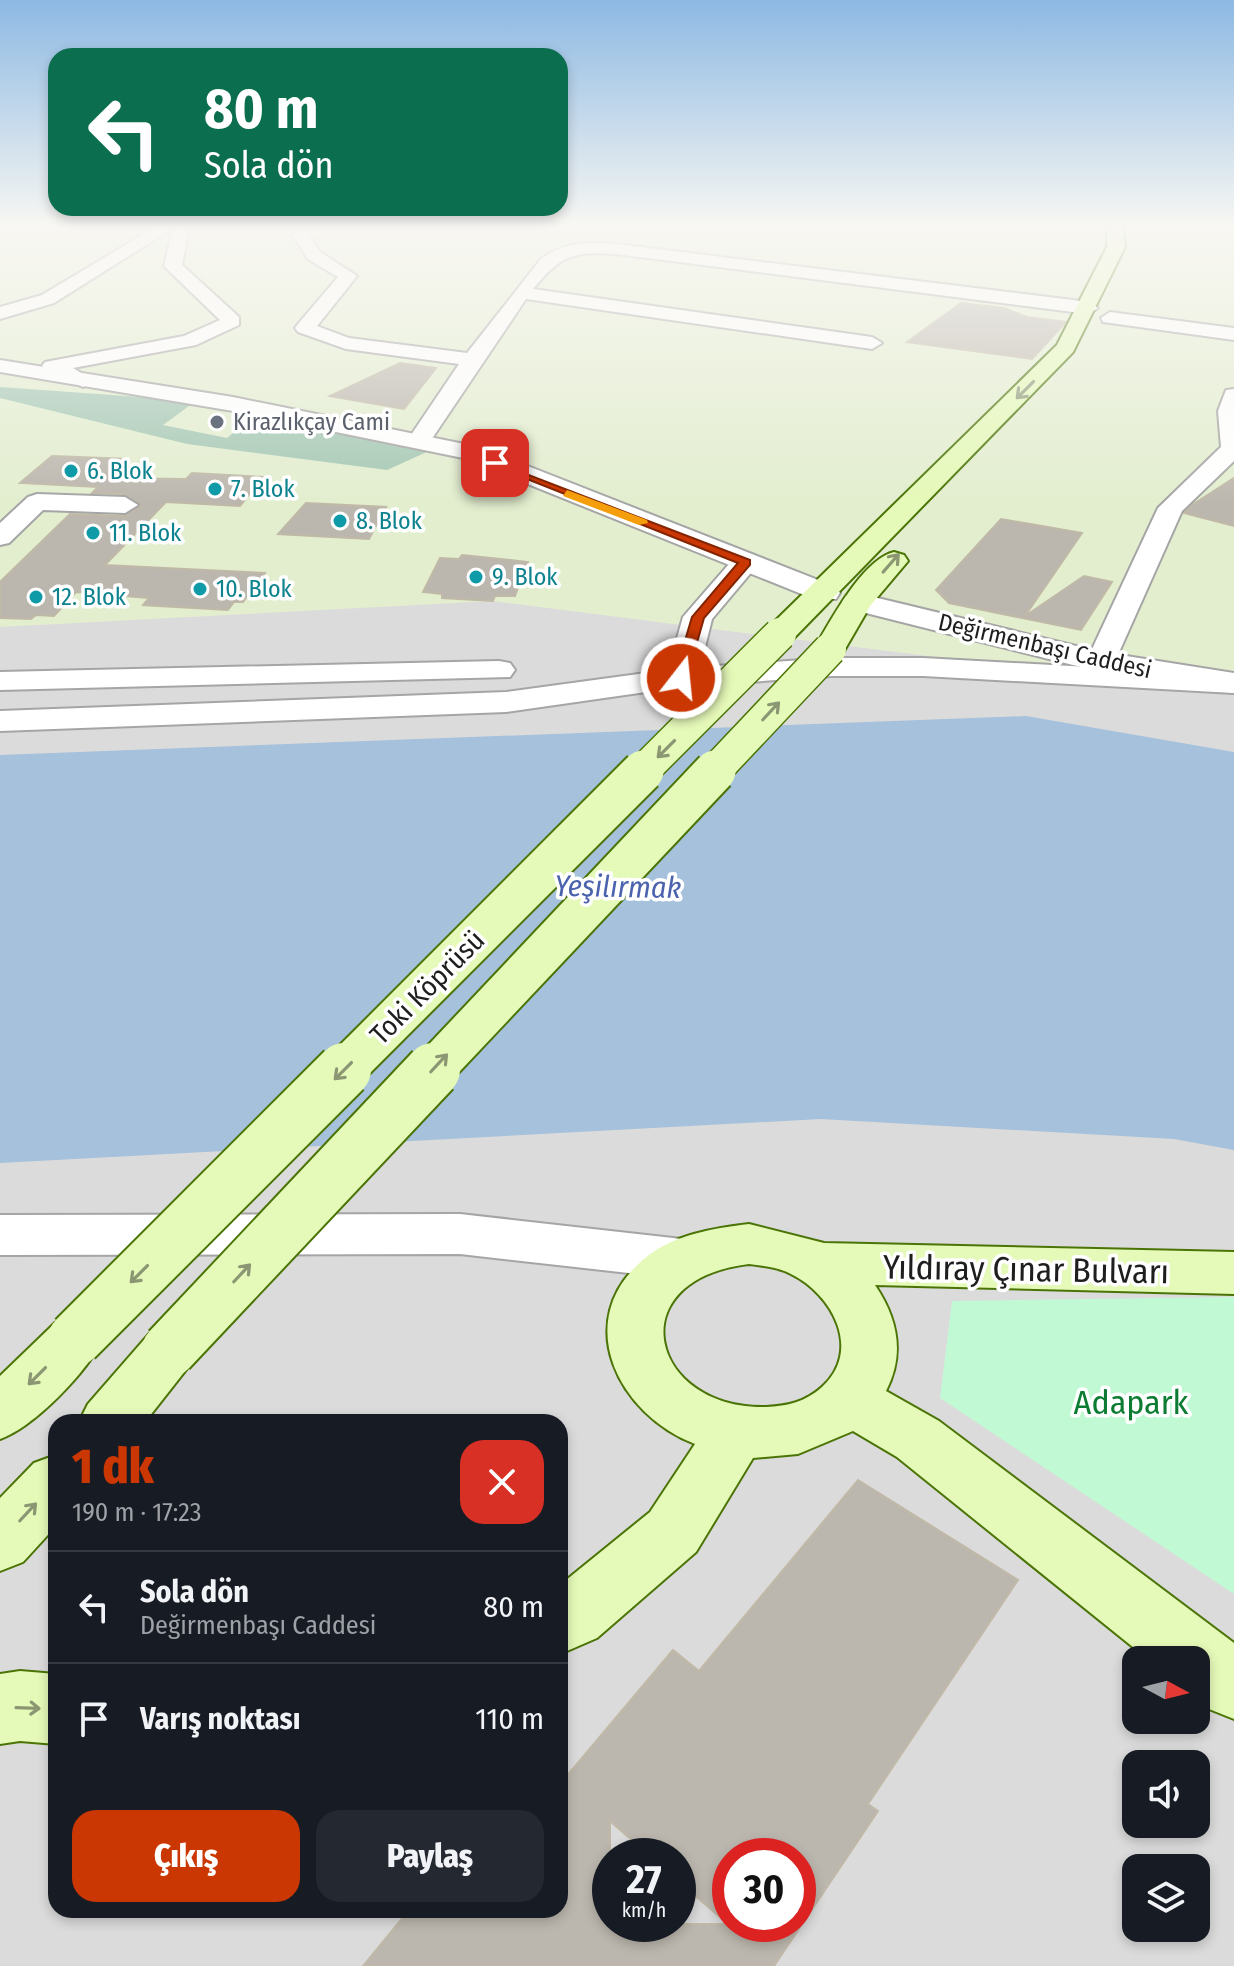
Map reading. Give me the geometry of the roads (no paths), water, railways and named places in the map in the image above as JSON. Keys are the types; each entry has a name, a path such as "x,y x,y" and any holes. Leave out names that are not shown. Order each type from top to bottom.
{"main road":[{"name":"Toki Köprüsü","path":"0,1414 780,634 825,593 1095,320"},
{"path":"946,502 1096,342 1103,320"},
{"path":"116,1414 169,1350 830,649 857,602 906,546"},
{"path":"749,1244 785,1250 818,1263 845,1284 864,1311 871,1341 866,1372 849,1399 819,1421 779,1432 737,1431 696,1419 663,1397 642,1368 634,1336 639,1305 656,1278 682,1259 714,1247 749,1244"},
{"name":"Yıldıray Çınar Bulvarı","path":"818,1263 1234,1273"},
{"path":"849,1399 918,1439 1234,1685"},
{"path":"568,1618 673,1532 737,1431"},
{"path":"0,1542 48,1491"},
{"path":"0,1709 20,1706 48,1708"}],"street":[{"path":"83,381 52,366 189,341 231,320"},
{"path":"313,320 305,328 346,343 472,360"},
{"path":"419,441 503,320"},
{"path":"710,320 872,343"},
{"path":"1164,320 1234,334"},
{"path":"0,366 233,404 470,452 825,593"},
{"path":"0,378 83,381"},
{"path":"1101,662 1171,508 1233,449 1229,411 1234,395"},
{"path":"0,537 37,502 125,505"},
{"path":"681,678 698,617 746,562"},
{"name":"Değirmenbaşı Caddesi","path":"857,602 1101,662 1234,684"},
{"path":"0,721 506,702 681,678 832,667 923,667 1234,684"},
{"path":"0,681 499,670"},
{"path":"0,1235 460,1234 682,1259"}],"water":[{"name":"Yeşilırmak","path":"1026,716 1234,752 1234,1150 1174,1139 821,1119 0,1163 0,755"}],"place":[{"name":"Kirazlıkçay Cami","path":"217,422"},
{"name":"6. Blok","path":"71,471"},
{"name":"7. Blok","path":"215,489"},
{"name":"8. Blok","path":"340,521"},
{"name":"11. Blok","path":"93,533"},
{"name":"9. Blok","path":"476,577"},
{"name":"10. Blok","path":"200,589"},
{"name":"12. Blok","path":"36,597"}],"park label":[{"name":"Adapark","path":"1131,1402"}]}
